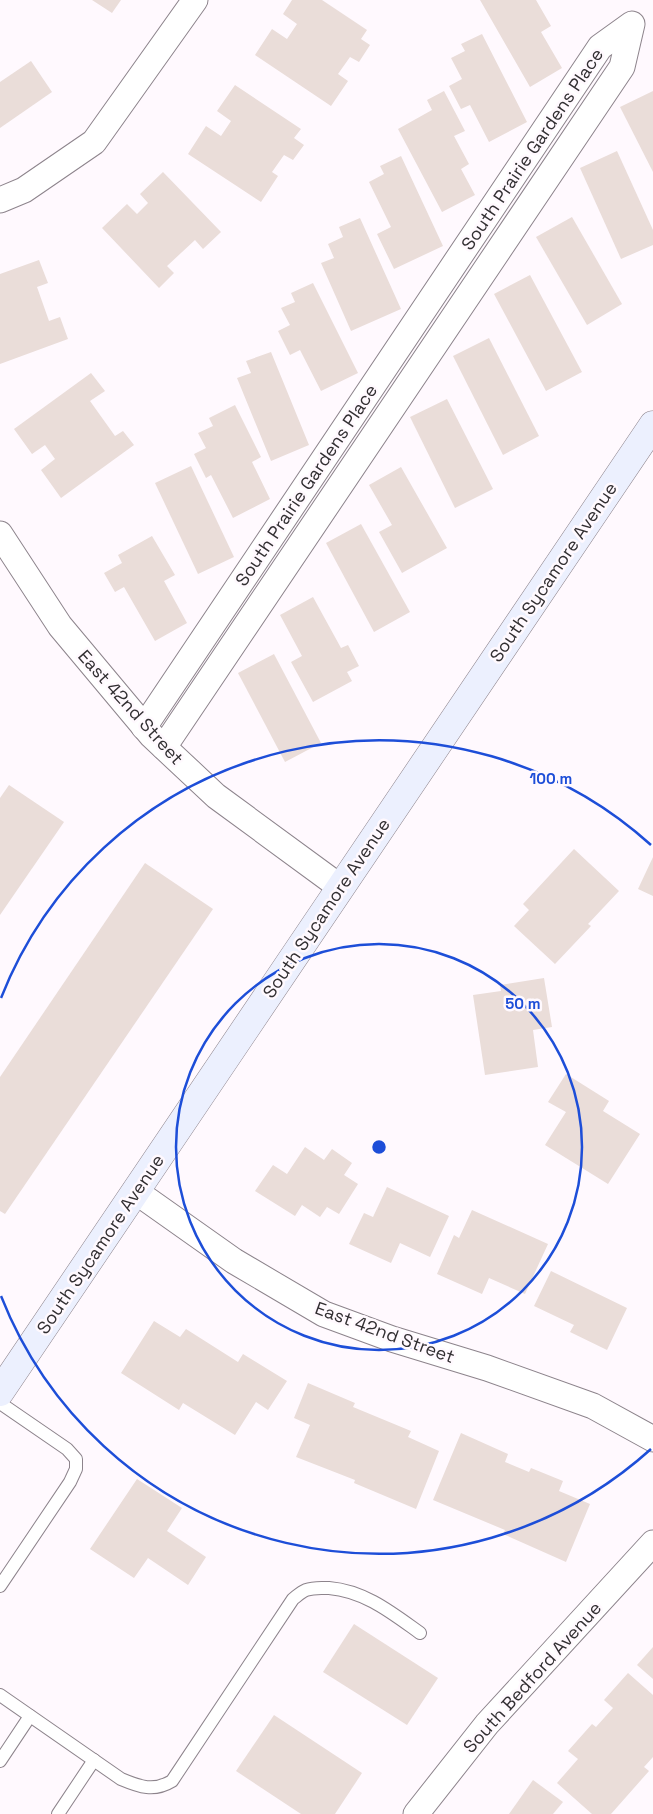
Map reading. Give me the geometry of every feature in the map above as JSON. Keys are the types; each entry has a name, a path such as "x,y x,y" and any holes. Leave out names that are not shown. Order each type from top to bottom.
{"main road":[{"name":"South Sycamore Avenue","path":"0,1392 653,425"}],"street":[{"path":"0,200 24,190 94,142 196,0"},
{"name":"South Prairie Gardens Place","path":"144,727 600,47 632,24 622,67 164,748"},
{"name":"East 42nd Street","path":"0,534 60,626 144,727 164,748 216,796 340,887"},
{"name":"East 42nd Street","path":"135,1191 234,1261 324,1314 392,1339 487,1368 592,1406 653,1439"},
{"name":"South Bedford Avenue","path":"416,1814 487,1724 653,1543"}],"lane":[{"path":"0,1402 67,1449 76,1459 76,1469 70,1482 0,1586"},
{"path":"0,1695 121,1779 136,1786 158,1787 172,1781 292,1599 304,1591 315,1587 358,1594 384,1607 420,1633"},
{"path":"0,1761 30,1716"},
{"path":"58,1814 94,1760"}],"building":[{"path":"92,0 121,0 112,13"},
{"path":"292,0 322,0 367,30 361,39 370,45 359,62 350,57 338,74 348,81 331,106 255,55 272,29 287,39 297,24 283,14"},
{"path":"480,0 536,0 551,26 541,32 562,68 530,87"},
{"path":"482,34 527,122 489,142 470,105 461,109 449,86 462,79 451,58 465,51 461,44"},
{"path":"31,61 52,92 0,128 0,82"},
{"path":"235,85 301,129 294,138 304,145 293,160 284,155 272,172 278,176 261,202 188,154 206,126 221,136 231,121 217,111"},
{"path":"444,91 465,131 454,136 469,164 461,169 475,195 442,212 398,129 432,110 427,100"},
{"path":"653,91 653,172 620,107"},
{"path":"617,151 653,230 653,245 621,259 580,168"},
{"path":"401,156 443,246 394,269 377,234 391,227 369,182 384,174 380,166"},
{"path":"163,172 221,232 203,249 195,240 167,266 174,273 159,288 102,228 127,204 137,214 148,203 140,194"},
{"path":"572,217 622,304 587,325 536,237"},
{"path":"360,218 401,309 351,331 321,263 334,258 328,244 343,237 339,227"},
{"path":"39,260 48,283 37,287 49,321 60,317 68,339 0,364 0,274"},
{"path":"530,275 582,372 546,391 494,294"},
{"path":"313,283 358,373 321,391 300,350 290,355 278,331 290,325 281,308 295,302 291,293"},
{"path":"489,338 539,436 503,455 453,356"},
{"path":"271,352 309,445 271,461 237,378 251,373 246,361"},
{"path":"91,373 105,391 90,401 115,436 123,431 134,445 61,498 41,470 55,459 45,445 32,454 14,429"},
{"path":"447,399 493,489 455,508 410,417"},
{"path":"235,405 261,457 252,462 270,499 233,518 211,475 206,478 194,454 206,448 198,433 213,426 209,418"},
{"path":"191,466 234,557 198,574 155,483"},
{"path":"401,467 447,548 402,573 379,532 392,525 369,485"},
{"path":"361,524 410,612 374,632 326,543"},
{"path":"152,536 175,575 164,581 187,623 155,641 124,587 115,592 104,573 122,563 118,555"},
{"path":"313,597 341,648 348,645 359,666 347,672 352,681 313,702 291,662 302,656 280,615"},
{"path":"274,654 321,743 285,762 238,673"},
{"path":"9,785 64,822 0,915 0,798"},
{"path":"574,849 619,891 588,924 591,926 555,964 514,926 529,910 523,904"},
{"path":"653,857 653,896 638,889"},
{"path":"145,863 213,909 5,1214 0,1211 0,1077"},
{"path":"544,978 552,1027 533,1030 538,1067 485,1075 473,995 501,991 500,985"},
{"path":"566,1074 609,1101 603,1111 640,1134 608,1184 545,1145 566,1112 548,1102"},
{"path":"305,1147 324,1160 332,1149 352,1163 344,1175 358,1184 339,1214 327,1207 320,1217 302,1205 295,1216 255,1191 273,1165 287,1174"},
{"path":"387,1187 449,1216 430,1257 400,1243 391,1263 349,1244 364,1213 373,1217"},
{"path":"472,1210 548,1244 525,1294 489,1278 482,1294 437,1274 454,1235 459,1238"},
{"path":"551,1271 627,1308 607,1350 570,1332 574,1325 534,1306"},
{"path":"154,1321 180,1337 186,1329 238,1362 243,1354 287,1381 268,1410 256,1402 235,1435 183,1403 179,1410 121,1373"},
{"path":"308,1383 355,1403 353,1407 411,1431 408,1437 439,1451 416,1509 354,1483 355,1480 296,1457 310,1425 294,1418"},
{"path":"461,1433 508,1454 505,1462 529,1472 531,1468 563,1481 559,1491 590,1504 566,1562 503,1534 505,1530 433,1500"},
{"path":"137,1479 182,1508 167,1531 206,1557 188,1585 148,1558 134,1578 90,1549"},
{"path":"354,1624 438,1678 407,1725 323,1672"},
{"path":"653,1647 653,1679 637,1665"},
{"path":"628,1673 653,1695 653,1757 644,1767 649,1771 611,1814 592,1814 557,1783 578,1759 568,1751 592,1724 596,1727 613,1708 604,1700"},
{"path":"274,1715 362,1773 335,1814 301,1814 236,1771"},
{"path":"533,1780 563,1802 553,1814 509,1814"}]}
